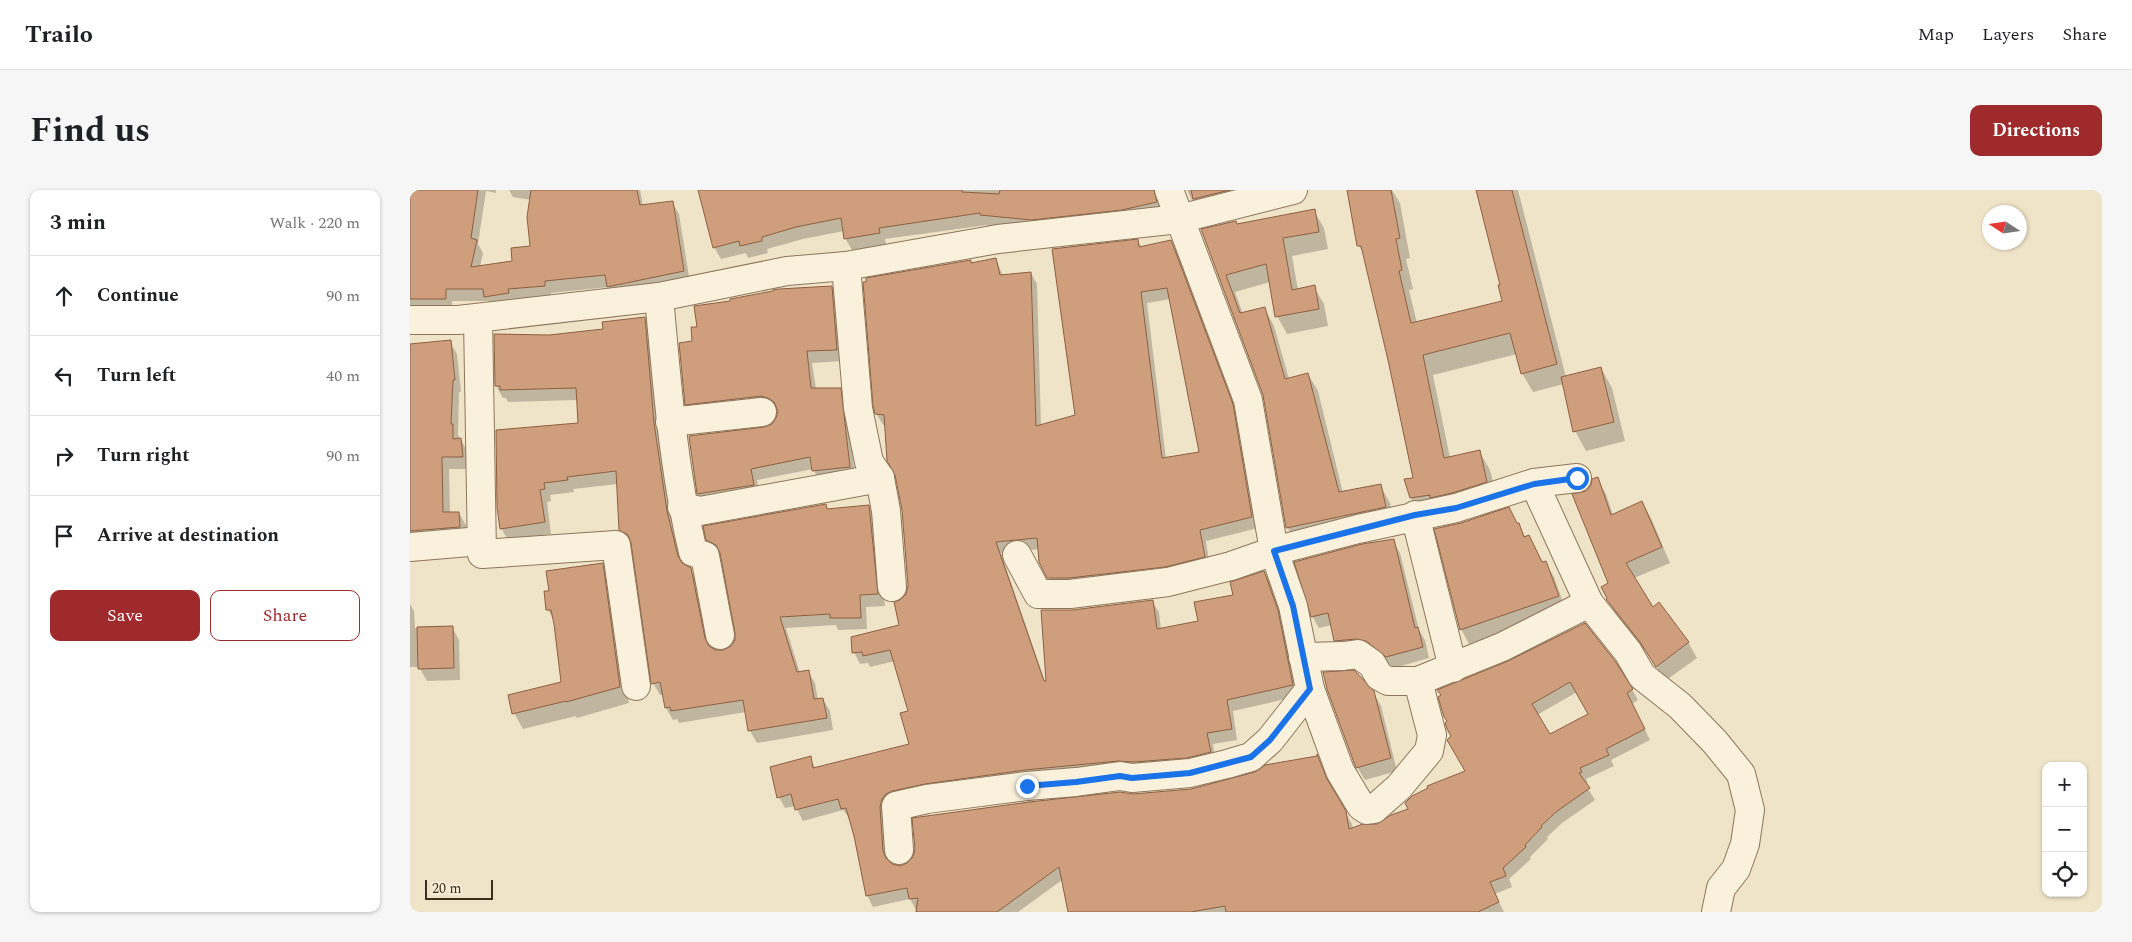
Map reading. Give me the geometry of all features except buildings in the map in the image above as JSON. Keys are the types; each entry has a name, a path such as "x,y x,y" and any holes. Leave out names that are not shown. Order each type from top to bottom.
{"street":[{"path":"1169,190 1248,400 1274,551 1293,606 1310,689 1340,771 1362,806 1367,810 1374,809 1399,787 1429,751 1432,735 1418,681"},
{"path":"410,320 458,320 659,297 787,271 846,266 998,239 1179,219 1293,190"},
{"path":"846,266 858,408 869,462 880,478 886,511 892,587"},
{"path":"659,297 670,422 682,506 693,552 705,556 720,635"},
{"path":"478,318 482,554 616,544 636,686"},
{"path":"670,422 762,412"},
{"path":"682,506 700,512 880,478"},
{"path":"1018,555 1038,594 1070,594 1168,582 1231,566 1274,551 1415,515 1456,508 1534,484 1577,478"},
{"path":"1534,484 1589,603 1628,652 1642,676 1680,706 1715,742 1741,774 1750,810 1745,844 1736,869 1721,888 1716,912"},
{"path":"1415,515 1453,668"},
{"path":"410,547 481,541"},
{"path":"1303,657 1358,654 1372,664 1379,676 1388,681 1418,681 1502,647 1589,603"},
{"path":"899,850 896,806 928,799 1027,786 1120,776 1132,778 1190,773 1227,764 1251,757 1289,717 1310,689"}],"route":[{"path":"1027,786 1120,776 1132,778 1190,773 1251,757 1270,740 1310,689 1293,606 1274,551 1415,515 1456,508 1534,484 1577,478"}]}
